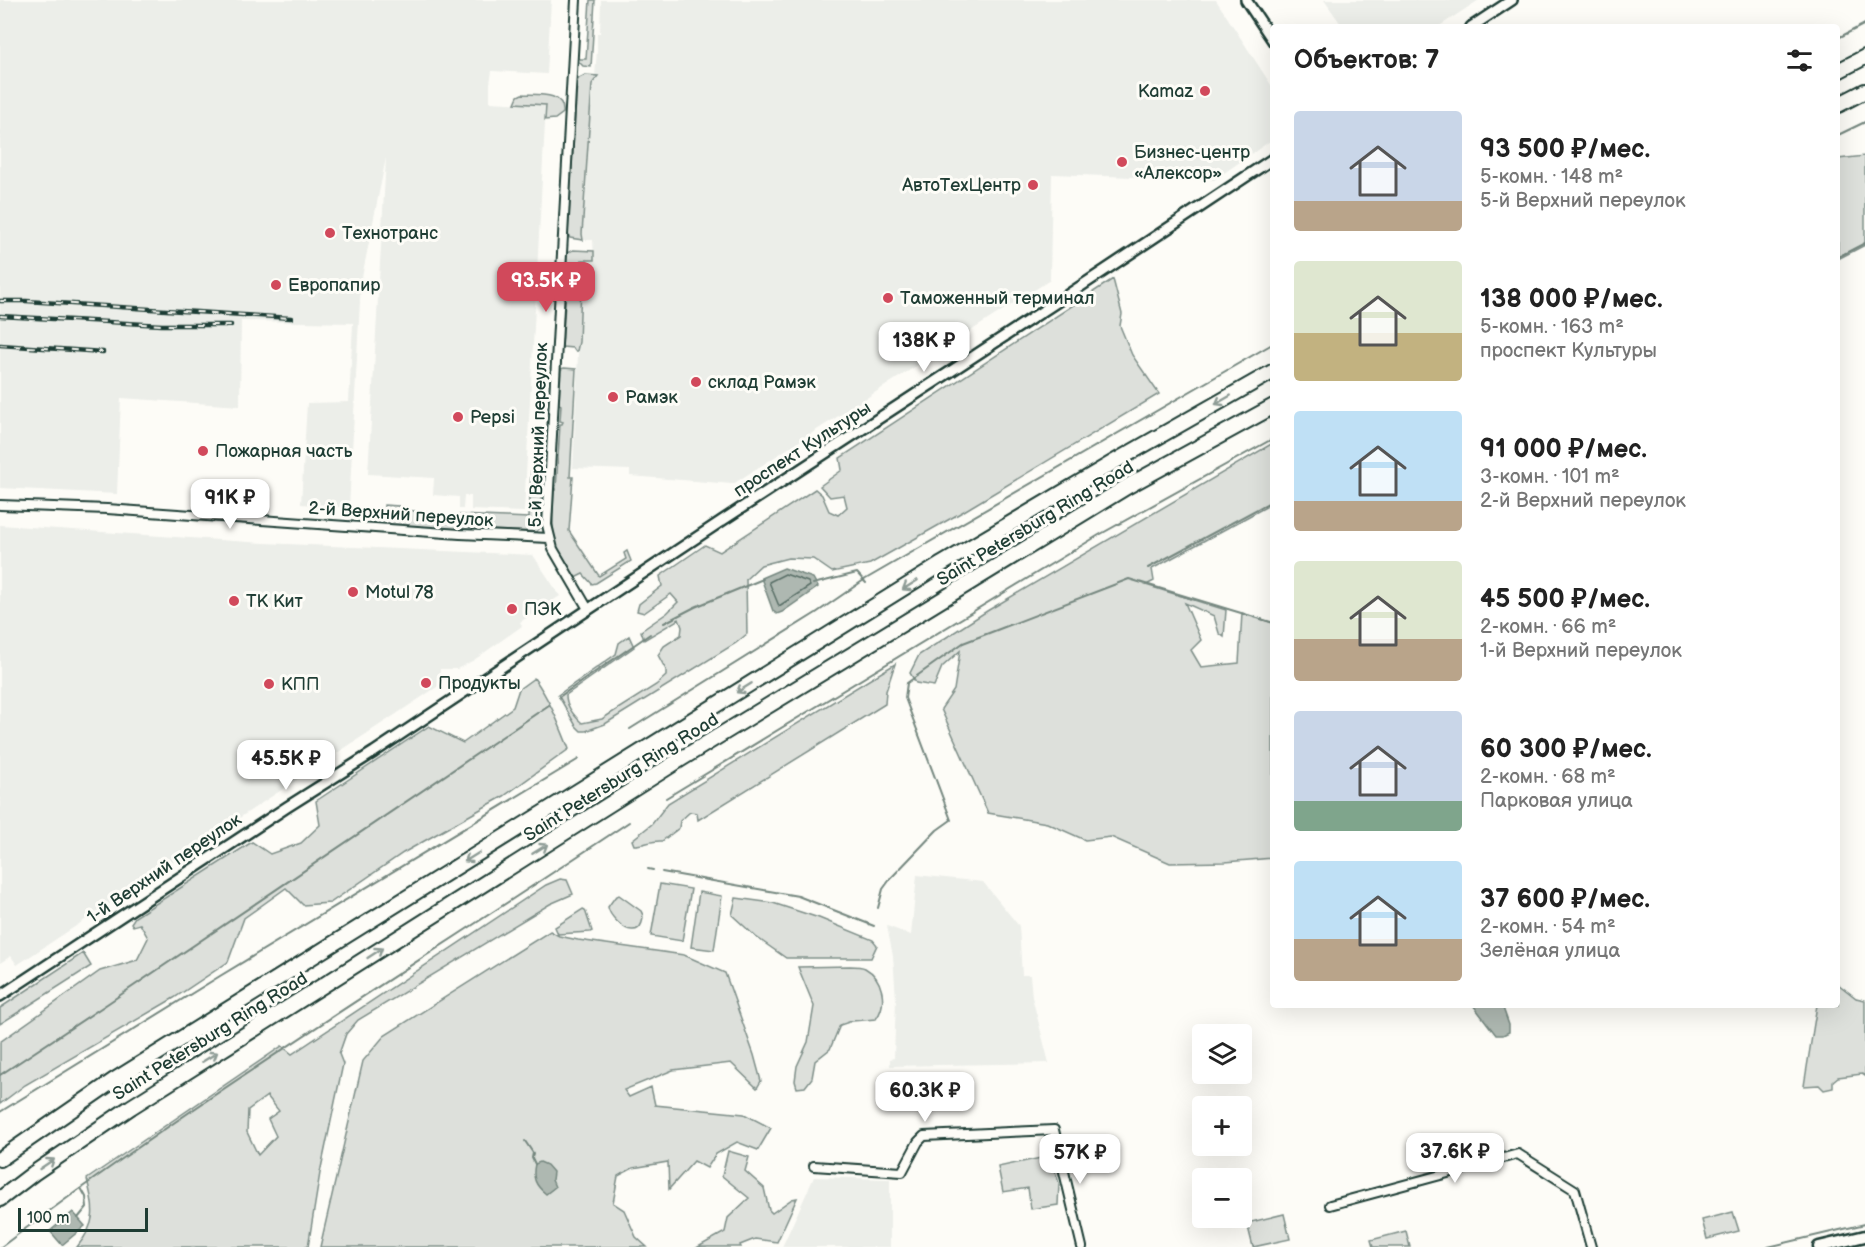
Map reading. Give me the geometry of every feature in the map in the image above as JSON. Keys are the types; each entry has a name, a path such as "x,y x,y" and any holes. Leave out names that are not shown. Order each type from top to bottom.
{"highway":[{"path":"1840,70 1865,57"},
{"path":"1840,104 1865,91"},
{"name":"Saint Petersburg Ring Road","path":"0,1160 113,1081 942,564 1270,373"},
{"name":"Saint Petersburg Ring Road","path":"0,1199 131,1107 681,759 1128,486 1270,408"}],"main road":[{"path":"1819,1247 1865,1236"}],"street":[{"name":"5-й Верхний переулок","path":"576,0 548,525 553,549 588,609"},
{"path":"1246,0 1270,36"},
{"path":"1476,24 1512,0"},
{"name":"проспект Культуры","path":"588,609 1270,161"},
{"name":"2-й Верхний переулок","path":"0,505 107,509 549,538"},
{"name":"1-й Верхний переулок","path":"0,996 588,609"},
{"path":"814,1166 902,1172 918,1142 924,1136 1054,1130 1082,1247"},
{"path":"1330,1205 1518,1154 1575,1190 1592,1247"}],"shaded area":[{"path":"0,0 551,0 547,74 492,71 490,84 490,102 546,105 524,512 471,510 471,496 464,496 463,509 459,509 459,497 433,495 434,478 368,474 386,158 361,282 349,508 301,504 307,403 349,402 353,323 241,321 240,406 121,398 117,494 0,488"},
{"path":"590,0 595,0 591,67 583,66 579,62 579,59 586,59"},
{"path":"601,0 1216,0 1270,83 1270,141 1214,180 1052,174 1050,280 733,484 630,476 630,470 573,468 581,285 586,285 587,281 586,278 581,277 582,259 594,260 593,240 583,240 582,234 592,84 598,77 595,76 597,33 600,33"},
{"path":"1324,0 1479,0 1443,24 1341,24"},
{"path":"585,75 598,76 592,84 583,240 570,238 568,234 577,81"},
{"path":"522,94 555,98 562,106 563,113 555,119 545,120 546,105 515,103 518,96"},
{"path":"1865,156 1865,245 1840,258 1840,159"},
{"path":"573,250 594,251 594,260 582,260 581,277 571,277 566,272 567,253"},
{"path":"1113,279 1122,314 1120,326 1132,355 1159,394 964,511 870,564 832,572 813,559 788,558 761,565 746,579 747,634 605,724 586,731 581,731 576,726 558,695 616,654 619,643 629,636 634,647 566,695 569,707 576,717 582,723 602,719 656,685 666,676 666,670 658,655 664,646 681,635 682,627 679,619 644,640 641,631 667,613 678,602 671,594 644,613 637,611 639,604 662,586 660,576 705,545 720,552 815,489 822,495 829,511 838,515 847,507 844,495 830,497 820,486 842,470 840,458"},
{"path":"573,285 581,285 577,351 573,348 562,347 566,289"},
{"path":"561,369 576,369 569,531 599,576 626,559 624,553 627,551 631,561 592,584 583,574 575,578 560,553 553,530 560,424 563,422 560,421 561,405 559,404"},
{"path":"1270,445 1270,505 1152,569 1154,581 1146,585 1226,610 1224,637 1219,633 1214,616 1185,603 1201,640 1191,650 1201,667 1239,663 1242,613 1270,622 1270,858 1170,863 1111,837 1085,840 1047,823 988,813 941,709 954,690 960,651 942,667 934,686 916,683 910,673 919,655 987,611"},
{"path":"531,471 536,473 541,480 541,527 536,532 392,526 384,518 384,505 399,506 399,510 432,512 433,515 529,518"},
{"path":"0,525 264,543 533,555 560,596 520,622 522,626 474,660 457,669 440,669 440,685 17,965 11,956 0,963"},
{"path":"895,664 886,691 885,704 698,820 697,813 690,812 680,821 679,828 662,841 634,845 632,840 652,824 668,803"},
{"path":"534,678 558,721 569,749 504,796 403,853 330,903 303,905 286,888 244,918 228,962 174,998 25,1085 0,1104 0,1042 100,971 137,960 148,938 140,924 133,926 131,923 135,917 252,842 270,854 301,843 320,825 316,801 429,726 463,743 513,707 519,689"},
{"path":"917,875 983,882 1019,926 1022,975 1030,975 1032,997 1049,1063 890,1066 890,1059 894,1058 896,999 893,956 887,926 911,935"},
{"path":"560,879 567,880 573,894 550,904 358,1020 346,1034 339,1054 343,1064 320,1173 308,1247 77,1247 91,1222 92,1207 87,1179 282,1046 292,1054 546,885","holes":["267,1096 279,1111 268,1119 276,1136 258,1155 247,1132 248,1110"]},
{"path":"660,884 691,889 682,941 651,936"},
{"path":"699,892 722,896 714,950 691,947"},
{"path":"619,895 641,911 643,920 635,930 625,928 611,914 608,907"},
{"path":"736,898 773,903 819,918 873,940 877,945 871,958 786,958 756,937 732,915"},
{"path":"583,909 592,931 558,934 555,927"},
{"path":"550,931 559,936 578,940 684,955 725,973 754,1055 761,1081 757,1088 731,1063 673,1070 624,1090 629,1097 651,1087 655,1105 744,1114 771,1128 758,1150 737,1142 716,1154 707,1168 694,1161 669,1189 668,1162 633,1168 618,1176 613,1203 624,1210 636,1237 647,1247 320,1247 363,1061 384,1036"},
{"path":"83,953 91,966 0,1024 0,1008"},
{"path":"798,967 865,968 880,984 883,998 880,1013 876,1019 852,1021 840,1025 830,1049 815,1061 812,1078 805,1087 797,1088 795,1081 797,1066 808,1042 814,1006"},
{"path":"1840,986 1856,998 1865,1000 1865,1076 1862,1074 1838,1077 1833,1081 1833,1088 1824,1090 1819,1085 1804,1086 1817,1008 1840,1008"},
{"path":"728,1151 749,1157 745,1171 764,1188 769,1210 772,1213 797,1198 777,1242 755,1239 740,1245 741,1247 698,1247 725,1232 728,1218 749,1198 722,1176"},
{"path":"1050,1156 1059,1183 1058,1205 1031,1209 1028,1188 1003,1192 998,1167"},
{"path":"814,1177 890,1179 890,1247 782,1247"},
{"path":"1733,1212 1739,1231 1707,1239 1702,1220"},
{"path":"1284,1214 1290,1239 1253,1247 1248,1228 1252,1228 1252,1222"},
{"path":"1406,1231 1410,1247 1373,1247 1371,1240"}],"water":[{"path":"784,568 813,578 818,587 777,614 773,611 761,578"},
{"path":"1475,1008 1503,1008 1509,1032 1496,1035"},
{"path":"540,1162 547,1165 553,1172 552,1180 555,1187 546,1194 534,1177 535,1164"},
{"path":"73,1212 85,1226 62,1245 50,1231"}],"waterway":[{"path":"1840,37 1865,24"},
{"path":"1840,134 1865,122"},
{"path":"1840,256 1865,243"},
{"path":"630,729 816,613 864,580 1270,345"},
{"path":"666,798 1099,535 1270,440"},
{"path":"1148,568 1270,502"},
{"path":"813,584 857,573 866,583"},
{"path":"664,623 695,607 763,579"},
{"path":"878,908 883,889 891,878 937,830 951,820 905,698 907,683 963,643 1129,579 1270,622"},
{"path":"559,697 650,634"},
{"path":"0,1075 549,705"},
{"path":"0,1112 579,759"},
{"path":"1,1247 154,1136 629,822"},
{"path":"648,869 653,870"},
{"path":"662,872 798,896 874,926"},
{"path":"525,1141 533,1153 532,1158 535,1164"},
{"path":"78,1218 87,1207 86,1197 81,1188"},
{"path":"1768,1247 1865,1224"}],"railway":[{"path":"0,301 291,318"},
{"path":"0,316 162,325 231,325"},
{"path":"0,345 103,352"}],"place":[{"name":"Kamaz","path":"1205,91"},
{"name":"Бизнес-центр «Алексор»","path":"1122,162"},
{"name":"АвтоТехЦентр","path":"1033,185"},
{"name":"Технотранс","path":"330,233"},
{"name":"Европапир","path":"276,285"},
{"name":"Таможенный терминал","path":"888,298"},
{"name":"склад Рамэк","path":"696,382"},
{"name":"Рамэк","path":"613,397"},
{"name":"Pepsi","path":"458,417"},
{"name":"Пожарная часть","path":"203,451"},
{"name":"Motul 78","path":"353,592"},
{"name":"ТК Кит","path":"234,601"},
{"name":"ПЭК","path":"512,609"},
{"name":"Продукты","path":"426,683"},
{"name":"КПП","path":"269,684"}]}
